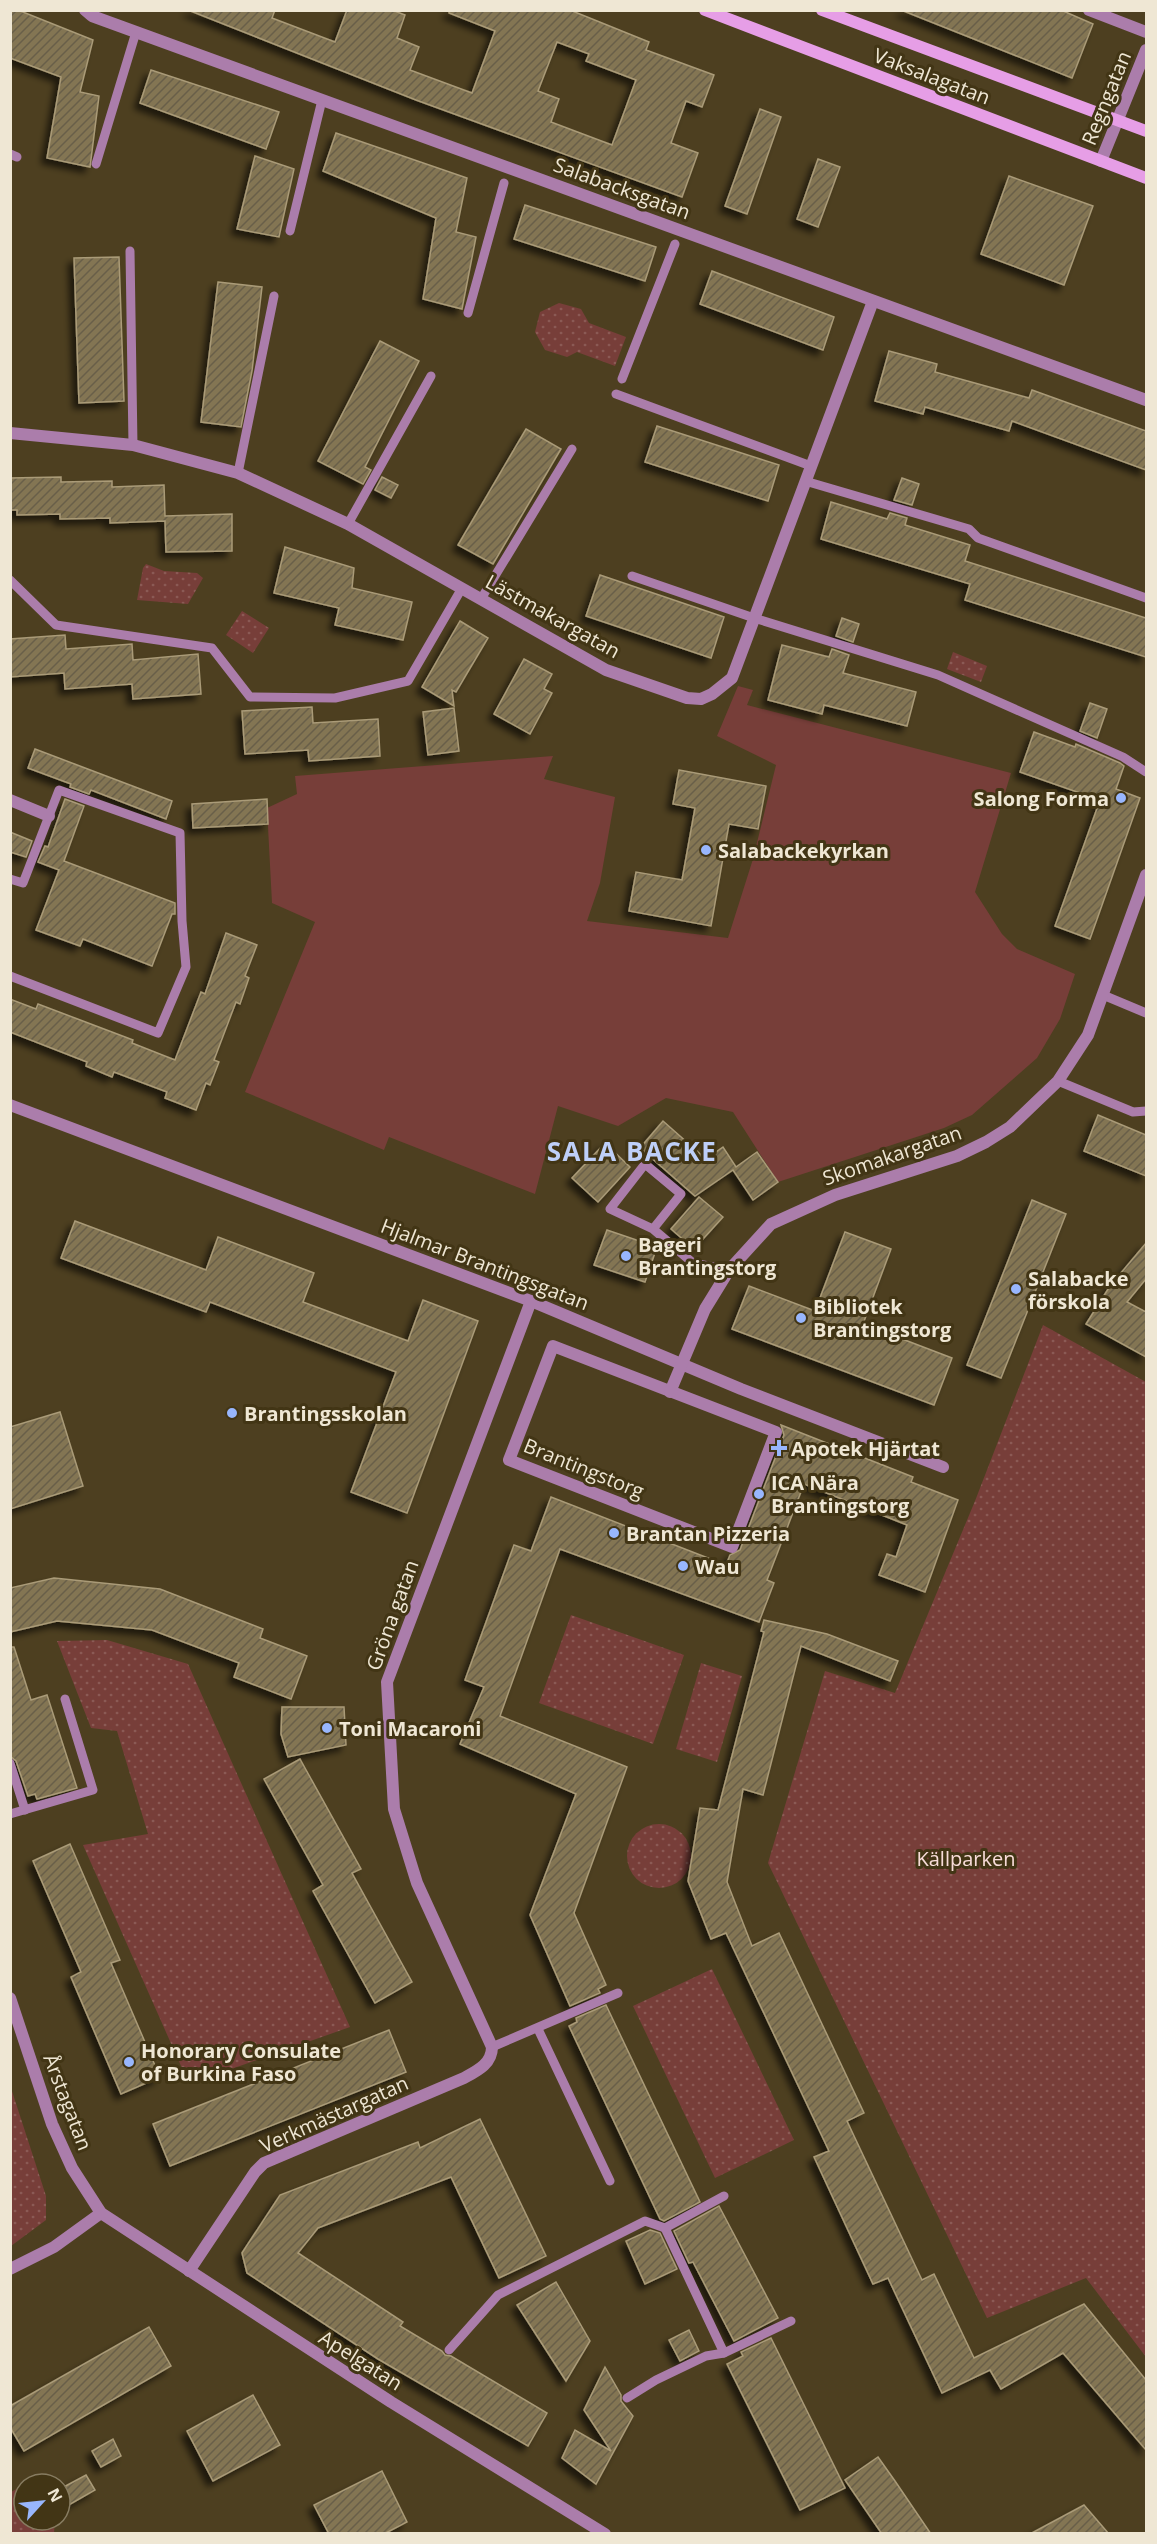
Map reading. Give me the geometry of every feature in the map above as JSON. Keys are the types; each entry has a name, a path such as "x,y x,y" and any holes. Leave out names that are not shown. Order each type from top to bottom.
{"main road":[{"name":"Vaksalagatan","path":"705,10 1146,178"},
{"name":"Vaksalagatan","path":"822,10 1146,131"}],"street":[{"name":"Salabacksgatan","path":"85,10 92,16 1146,400"},
{"path":"1089,10 1146,32"},
{"name":"Regngatan","path":"1101,161 1146,50"},
{"name":"Lästmakargatan","path":"10,433 133,445 238,473 348,524 606,670 687,698 701,699 712,694 732,678 873,300"},
{"path":"10,800 49,816"},
{"name":"Skomakargatan","path":"670,1392 683,1365 698,1322 729,1270 771,1224 835,1195 957,1156 986,1142 1010,1127 1058,1081 1078,1054 1088,1035 1146,875"},
{"name":"Hjalmar Brantingsgatan","path":"10,1105 531,1301 683,1365 942,1467"},
{"name":"Gröna gatan","path":"492,2047 417,1883 394,1809 387,1682 531,1301"},
{"name":"Brantingstorg","path":"553,1346 670,1392 776,1432 732,1546 509,1460 553,1346"},
{"name":"Årstagatan","path":"10,1998 52,2124 72,2168 101,2213"},
{"name":"Verkmästargatan","path":"189,2271 249,2181 264,2163 480,2070 492,2055 492,2047"},
{"path":"10,2269 54,2247 101,2213"},
{"name":"Apelgatan","path":"101,2213 391,2402 605,2534"}],"lane":[{"path":"96,164 136,32"},
{"path":"290,231 322,100"},
{"path":"468,313 504,183"},
{"path":"622,378 675,244"},
{"path":"130,251 133,445"},
{"path":"238,473 274,296"},
{"path":"348,524 431,376"},
{"path":"616,394 811,466"},
{"path":"481,599 572,449"},
{"path":"805,481 969,528 978,538 1146,598"},
{"path":"632,576 754,618 938,675 1123,757 1146,772"},
{"path":"10,580 56,625 212,648 250,697 335,698 408,681 462,588"},
{"path":"10,879 23,883 59,790 180,833 182,921 186,968 158,1032 10,976"},
{"path":"1103,994 1146,1013"},
{"path":"1058,1081 1133,1112 1146,1111"},
{"path":"653,1229 681,1194 645,1164 610,1209 653,1229 693,1263 729,1270"},
{"path":"10,1814 93,1790 65,1700"},
{"path":"10,1762 25,1810"},
{"path":"492,2047 618,1993"},
{"path":"538,2029 610,2181"},
{"path":"665,2228 724,2196"},
{"path":"449,2350 498,2295 645,2221 665,2228 724,2353"},
{"path":"627,2398 656,2380 706,2356 724,2353 791,2321"}],"green space":[{"path":"559,303 581,309 589,323 626,337 615,366 577,352 567,357 545,350 535,332 540,312"},
{"path":"146,564 164,571 197,573 203,578 188,604 137,600 143,568"},
{"path":"242,611 269,628 253,653 226,635"},
{"path":"953,652 987,666 981,682 947,669"},
{"path":"738,686 753,690 747,705 1011,773 975,892 1002,934 1017,949 1075,974 1060,1019 1037,1058 972,1115 944,1128 778,1182 733,1112 666,1098 618,1126 558,1106 535,1194 389,1137 384,1150 245,1092 315,922 272,903 267,808 297,794 295,776 553,756 544,779 615,797 600,883 587,921 728,938 753,859 776,765 717,736"},
{"name":"Källparken","path":"1043,1325 1146,1382 1146,2357 1086,2278 987,2318 768,1863 825,1671 895,1693 975,1501"},
{"path":"571,1615 684,1655 653,1744 539,1703"},
{"path":"107,1640 188,1664 350,2027 189,2084 83,1845 148,1834 117,1731 91,1728 57,1641"},
{"path":"701,1663 742,1676 717,1762 676,1749"},
{"path":"659,1824 677,1830 685,1838 691,1856 685,1874 677,1882 659,1888 641,1882 633,1874 627,1856 633,1838 641,1830"},
{"path":"712,1969 794,2140 715,2178 633,2006"},
{"path":"10,2085 46,2196 46,2220 11,2246"},
{"path":"11,2492 12,2532 54,2533 11,2533"}],"building":[{"path":"10,10 18,10 93,40 80,92 99,96 90,167 47,158 61,77 10,58"},
{"path":"188,10 275,10 272,18 335,42 347,10 392,10 405,15 397,38 419,47 410,70 472,93 495,31 449,13 449,10 570,10 649,42 646,50 714,75 702,107 686,101 671,143 698,153 682,197 416,100","holes":["557,42 589,54 586,61 636,80 612,145 551,122 559,99 538,91"]},
{"path":"901,10 1061,10 1093,24 1072,78"},
{"path":"151,70 279,112 266,149 140,103"},
{"path":"760,109 781,117 747,214 725,206"},
{"path":"336,133 467,178 456,232 476,237 462,309 423,299 436,218 323,171"},
{"path":"255,156 294,169 279,237 237,229"},
{"path":"818,159 840,167 818,227 797,219"},
{"path":"1009,176 1093,206 1064,285 981,254"},
{"path":"525,205 656,247 645,281 514,239"},
{"path":"119,257 124,401 79,403 74,258"},
{"path":"712,271 834,317 823,350 700,304"},
{"path":"218,282 262,287 252,371 241,427 201,422"},
{"path":"380,341 419,361 365,467 371,470 363,484 318,461"},
{"path":"889,351 937,364 935,372 1029,398 1032,390 1146,431 1146,470 1012,421 1009,431 925,407 923,414 875,401"},
{"path":"657,426 779,465 768,501 645,462"},
{"path":"526,429 561,449 493,564 458,545"},
{"path":"61,477 61,482 112,481 112,487 164,485 165,516 232,514 232,551 166,552 165,521 110,523 110,518 60,519 60,514 17,515 17,510 10,510 10,478"},
{"path":"382,477 398,485 391,498 375,490"},
{"path":"902,478 919,484 912,505 894,500"},
{"path":"831,502 887,519 890,513 907,518 905,525 970,545 965,561 1146,618 1146,657 965,600 970,584 821,539"},
{"path":"285,547 354,568 352,588 412,602 403,640 335,625 339,608 274,593"},
{"path":"600,575 724,617 711,658 586,616"},
{"path":"842,618 859,624 853,642 836,636"},
{"path":"460,621 488,638 456,692 452,690 454,706 422,687"},
{"path":"65,635 66,649 132,644 133,660 198,654 201,694 133,699 132,684 65,689 64,673 10,677 10,639"},
{"path":"782,645 829,657 832,649 849,655 843,673 916,692 907,726 824,705 822,714 768,700"},
{"path":"524,659 552,674 544,689 552,693 530,734 494,714"},
{"path":"1090,703 1107,709 1097,738 1080,731"},
{"path":"312,707 313,723 378,719 380,756 309,761 308,750 245,754 242,711"},
{"path":"454,708 459,751 428,755 423,712"},
{"path":"1034,732 1075,747 1076,744 1120,763 1124,766 1116,789 1140,798 1090,939 1055,926 1100,800 1020,772"},
{"path":"35,749 172,801 166,819 91,790 89,794 70,787 71,784 28,768"},
{"name":"Salabackekyrkan","path":"679,770 766,786 758,829 729,824 711,926 629,911 636,872 682,880 695,808 673,804"},
{"path":"65,799 84,806 64,861 175,903 175,914 172,914 152,966 83,939 80,946 36,930 59,870 38,862 45,846 48,847"},
{"path":"267,799 268,824 193,828 192,804"},
{"path":"10,832 32,841 26,857 10,852"},
{"path":"226,933 257,945 245,976 249,978 240,1004 236,1002 214,1060 219,1062 210,1085 206,1083 196,1110 165,1098 167,1092 114,1072 112,1077 86,1066 87,1062 10,1032 10,999 36,1009 38,1004 133,1040 132,1043 175,1060 201,992 205,994"},
{"path":"1098,1115 1146,1135 1146,1176 1084,1151"},
{"path":"663,1121 706,1159 723,1147 736,1167 757,1152 778,1182 753,1200 733,1170 695,1196 640,1148"},
{"path":"605,1143 630,1167 598,1202 572,1178"},
{"path":"699,1197 723,1217 694,1249 671,1229"},
{"name":"Salabacke förskola","path":"1032,1200 1066,1214 1001,1378 967,1365"},
{"path":"75,1221 206,1270 218,1237 314,1273 303,1302 408,1341 423,1300 478,1321 407,1513 351,1492 396,1372 210,1302 206,1312 61,1258"},
{"name":"Bageri Brantingstorg","path":"607,1230 657,1247 645,1282 594,1265"},
{"name":"Bibliotek Brantingstorg","path":"845,1232 891,1249 863,1324 952,1358 934,1405 732,1329 749,1286 815,1311"},
{"path":"1146,1243 1146,1279 1127,1302 1146,1312 1146,1357 1086,1324 1110,1286"},
{"path":"60,1412 83,1486 10,1509 10,1427"},
{"path":"781,1425 913,1477 911,1482 958,1500 925,1592 879,1575 887,1554 896,1557 907,1525 804,1484 767,1580 774,1583 759,1622 560,1549 500,1716 627,1767 574,1913 606,1985 598,1989 600,1993 570,2006 530,1915 576,1794 460,1744 484,1687 465,1680 514,1545 531,1551 551,1497 726,1565 730,1555 740,1550 784,1435"},
{"path":"54,1578 160,1589 263,1629 260,1638 307,1656 291,1699 234,1677 239,1663 152,1630 57,1621 10,1632 10,1588"},
{"path":"764,1620 827,1634 898,1661 890,1681 801,1646 763,1795 743,1789 727,1882 752,1946 779,1933 864,2113 847,2121 922,2280 934,2274 974,2358 1084,2304 1146,2380 1146,2450 1063,2353 1001,2389 990,2370 942,2393 888,2278 873,2284 814,2157 829,2151 726,1933 711,1939 688,1881 700,1808 718,1810 764,1632 761,1631"},
{"path":"10,1647 14,1647 31,1700 47,1695 77,1788 37,1799 35,1794 28,1796 16,1761 10,1756"},
{"path":"282,1707 344,1707 346,1745 288,1757 281,1734"},
{"path":"300,1759 361,1869 352,1873 412,1982 375,2003 313,1891 323,1885 264,1779"},
{"path":"70,1844 120,1960 111,1963 160,2077 121,2094 71,1977 81,1972 33,1861"},
{"path":"606,2005 700,2202 664,2221 660,2219 569,2026 577,2022 576,2018"},
{"path":"389,2030 406,2072 170,2166 153,2124"},
{"path":"480,2119 546,2256 499,2278 451,2177 318,2228 298,2253 403,2322 400,2326 445,2355 451,2356 547,2413 528,2446 378,2359 247,2273 242,2253 280,2195 418,2142 420,2148"},
{"path":"719,2206 778,2318 734,2341 693,2262 689,2263 674,2231"},
{"path":"650,2230 660,2233 677,2269 645,2284 626,2241"},
{"path":"556,2282 590,2341 566,2381 517,2305"},
{"path":"149,2327 171,2366 24,2451 10,2427 10,2406"},
{"path":"689,2330 699,2351 680,2361 669,2340"},
{"path":"771,2338 845,2488 800,2510 727,2364 743,2356 741,2352"},
{"path":"605,2367 621,2395 621,2401 633,2416 596,2484 562,2458 575,2430 611,2451 584,2410"},
{"path":"253,2395 280,2445 213,2481 187,2431"},
{"path":"113,2439 121,2456 101,2467 92,2451"},
{"path":"878,2457 931,2534 882,2534 845,2480"},
{"path":"382,2471 407,2522 384,2534 329,2534 314,2505"},
{"path":"86,2475 95,2490 72,2503 72,2483"},
{"path":"1084,2505 1109,2534 1030,2534"}],"place":[{"name":"Salong Forma","path":"1121,798"},
{"name":"Salabackekyrkan","path":"706,850"},
{"name":"Bageri Brantingstorg","path":"626,1256"},
{"name":"Salabacke förskola","path":"1016,1289"},
{"name":"Bibliotek Brantingstorg","path":"801,1318"},
{"name":"Brantingsskolan","path":"232,1413"},
{"name":"Apotek Hjärtat","path":"779,1448"},
{"name":"ICA Nära Brantingstorg","path":"759,1494"},
{"name":"Brantan Pizzeria","path":"614,1533"},
{"name":"Wau","path":"683,1566"},
{"name":"Toni Macaroni","path":"327,1728"},
{"name":"Honorary Consulate of Burkina Faso","path":"129,2062"}],"district":[{"name":"SALA BACKE","path":"632,1151"}]}
